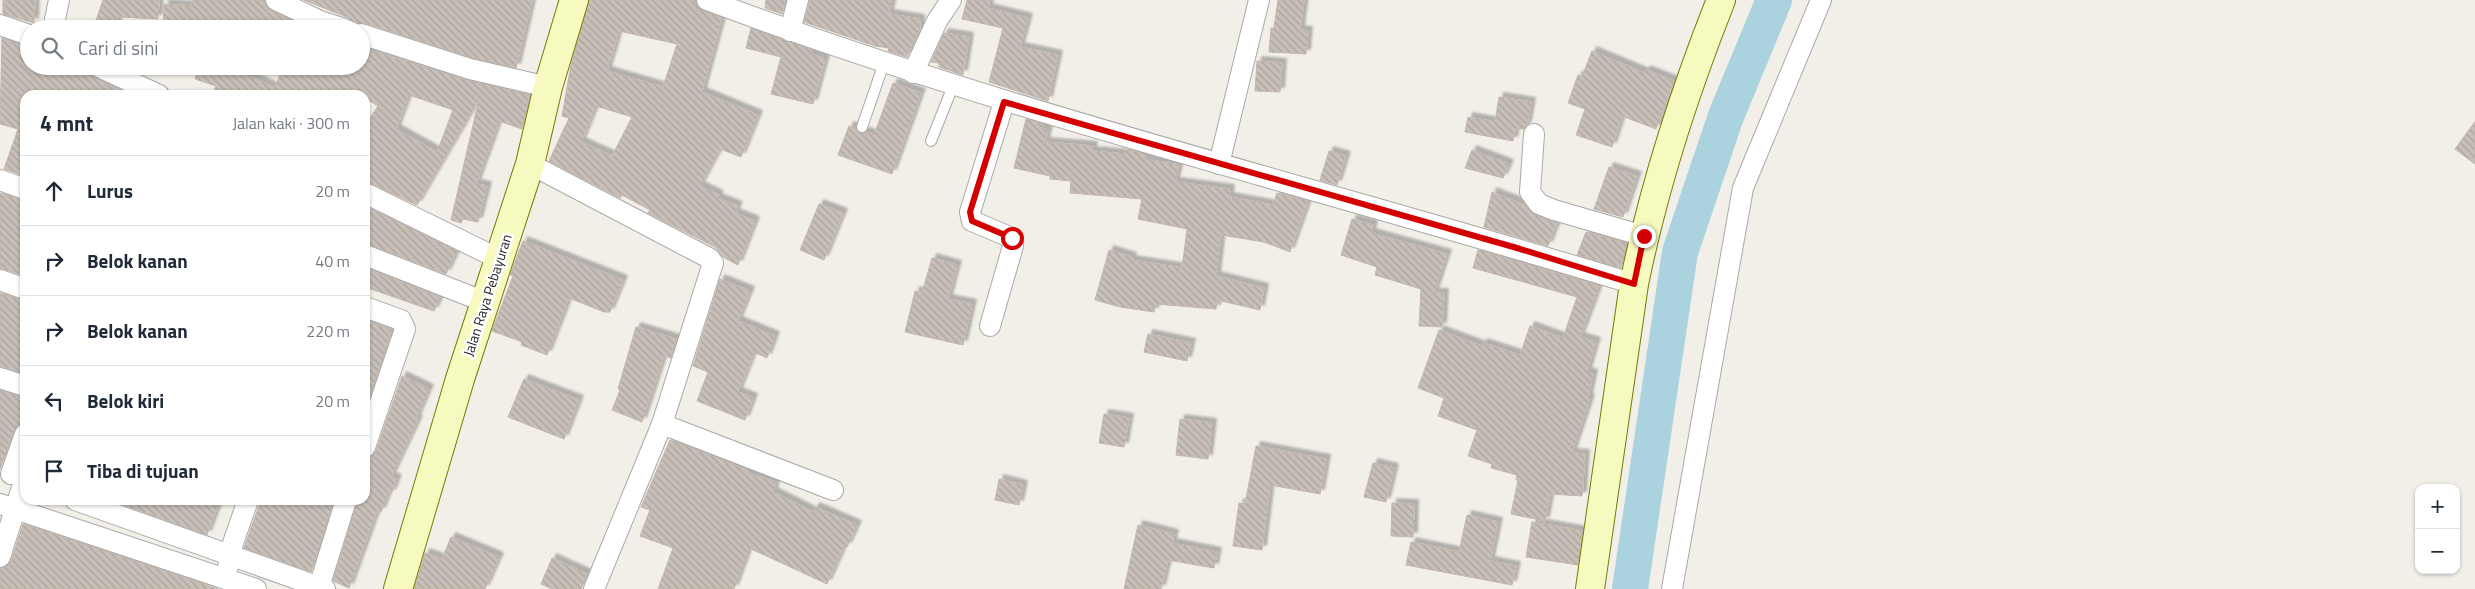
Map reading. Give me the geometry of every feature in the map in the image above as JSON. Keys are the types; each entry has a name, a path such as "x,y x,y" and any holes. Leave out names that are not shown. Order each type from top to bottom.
{"main road":[{"name":"Jalan Raya Pebayuran","path":"398,589 484,302 530,164 548,87 574,0"},
{"path":"1590,589 1634,284 1644,236 1681,106 1722,0"}],"street":[{"path":"55,20 59,0"},
{"path":"276,0 318,20"},
{"path":"707,0 790,31 1004,102 1634,284"},
{"path":"790,31 798,0"},
{"path":"913,73 937,22 951,0"},
{"path":"1219,164 1259,0"},
{"path":"1672,589 1743,188 1821,0"},
{"path":"0,25 20,32"},
{"path":"370,37 470,69 548,87"},
{"path":"117,75 149,90"},
{"path":"990,326 1013,246 1012,238 972,221 970,212 1004,102"},
{"path":"1534,134 1530,192 1539,204 1644,236"},
{"path":"530,164 709,258 713,263 662,424 594,589"},
{"path":"0,180 20,187"},
{"path":"370,195 499,259"},
{"path":"370,257 484,302"},
{"path":"0,280 20,287"},
{"path":"370,309 401,320 405,329 370,432"},
{"path":"0,378 20,384"},
{"path":"662,424 833,490"},
{"path":"0,558 8,507 20,456"},
{"path":"90,505 322,588 345,505"},
{"path":"225,579 233,543 246,505"},
{"path":"8,507 256,589"}],"lane":[{"path":"862,127 884,63"},
{"path":"931,141 953,86"}],"building":[{"path":"3,0 35,0 34,20 24,20 3,14"},
{"path":"103,0 159,0 158,19 119,17 118,20 96,20"},
{"path":"193,0 264,0 270,10 291,20 163,20 164,4 192,6"},
{"path":"304,0 532,0 516,68 473,58 370,25 370,20 351,20"},
{"path":"589,0 689,0 695,2 703,11 722,18 702,92 758,115 741,157 720,149 700,186 719,195 717,198 738,206 735,213 755,221 738,265 723,257 715,247 648,213 650,210 622,195 620,198 549,161 569,118 562,116 571,65","holes":["619,31 677,44 663,87 607,71","596,106 632,117 612,156 581,142"]},
{"path":"766,0 786,0 782,14 765,8"},
{"path":"810,0 892,0 889,14 920,19 920,29 907,57 888,51 889,48 875,46 804,22"},
{"path":"967,0 990,0 988,8 1028,18 1020,47 1058,55 1048,101 989,82 1003,28 962,19"},
{"path":"1278,0 1304,0 1300,30 1308,31 1306,54 1269,52 1271,28 1274,28"},
{"path":"751,28 812,50 811,54 825,59 813,104 771,94 781,57 746,48"},
{"path":"944,33 969,37 963,75 939,67 939,63 931,62"},
{"path":"2,38 20,44 20,75 91,75 120,90 20,90 20,174 4,169 18,129 0,124"},
{"path":"370,50 466,80 530,95 522,129 499,121 476,184 487,186 478,222 463,219 461,223 451,220 479,99 417,205 370,183 370,118 378,106 370,101 370,90 214,90 216,86 195,79 196,75 247,75 275,88 280,75 370,75","holes":["409,95 453,110 437,152 396,129"]},
{"path":"1592,51 1645,73 1646,70 1674,81 1656,129 1622,116 1612,147 1576,135 1585,109 1568,103 1578,75 1582,77"},
{"path":"1257,61 1282,63 1280,92 1255,91"},
{"path":"893,83 921,93 892,174 838,155 849,126 855,128 859,133 866,132 874,135"},
{"path":"1499,97 1531,102 1527,125 1524,129 1516,128 1513,141 1465,132 1468,117 1495,122"},
{"path":"1026,119 1043,124 1042,128 1048,130 1045,142 1093,146 1092,151 1125,154 1126,150 1145,155 1145,159 1179,165 1175,182 1230,189 1229,197 1273,205 1277,193 1308,201 1290,252 1264,242 1221,235 1216,276 1264,288 1260,310 1217,300 1216,309 1156,304 1154,312 1120,307 1095,300 1109,250 1132,257 1131,260 1182,268 1187,229 1138,219 1142,199 1070,193 1071,181 1050,179 1050,176 1014,168"},
{"path":"2475,122 2475,164 2455,149"},
{"path":"1472,150 1509,164 1503,178 1465,168"},
{"path":"1329,151 1346,156 1337,185 1320,180"},
{"path":"1609,167 1637,176 1623,217 1594,209"},
{"path":"1492,192 1525,205 1535,215 1557,223 1548,246 1484,227"},
{"path":"0,193 20,199 20,274 0,268"},
{"path":"819,204 843,213 824,260 800,250"},
{"path":"370,208 457,251 446,274 370,245"},
{"path":"1352,219 1373,225 1371,233 1447,254 1434,293 1444,293 1442,327 1419,326 1421,289 1375,275 1377,267 1341,255"},
{"path":"1586,232 1627,243 1621,268 1577,255"},
{"path":"523,241 623,280 610,312 604,312 569,298 547,355 521,345 522,342 492,331 513,276 510,275"},
{"path":"1478,250 1599,286 1580,337 1596,342 1587,372 1593,374 1588,398 1590,399 1572,453 1585,454 1582,496 1550,494 1545,521 1511,514 1518,480 1516,480 1517,475 1491,468 1492,464 1468,456 1477,430 1438,416 1444,398 1418,388 1439,330 1482,346 1483,343 1520,355 1530,326 1563,338 1577,297 1473,268"},
{"path":"932,258 957,265 948,299 972,304 963,345 905,332 915,291 922,293"},
{"path":"370,270 440,297 434,311 370,289"},
{"path":"720,279 750,291 738,321 775,336 767,358 754,352 738,392 753,398 745,420 697,401 708,372 693,366"},
{"path":"0,293 20,299 20,372 0,366"},
{"path":"370,322 392,330 370,395"},
{"path":"636,327 676,339 671,358 664,355 642,422 612,410 620,390 618,389"},
{"path":"1148,334 1191,343 1187,361 1144,352"},
{"path":"402,376 429,389 416,419 418,420 391,477 397,479 391,494 388,493 381,512 377,511 349,588 333,581 356,505 370,505 370,457 376,451"},
{"path":"524,379 579,400 564,439 508,417"},
{"path":"0,390 20,396 20,425 14,430 0,469"},
{"path":"1104,414 1129,418 1124,447 1099,443"},
{"path":"1180,419 1212,423 1208,459 1176,455"},
{"path":"670,440 748,470 747,473 776,482 773,492 813,512 815,507 857,525 847,547 844,546 827,584 749,548 734,589 658,589 673,548 640,536 650,510 641,507"},
{"path":"1256,446 1326,459 1320,494 1270,485 1262,550 1233,546 1239,503 1245,504"},
{"path":"1373,463 1394,468 1386,502 1364,497"},
{"path":"999,479 1023,485 1019,505 995,500"},
{"path":"1392,503 1414,504 1413,537 1391,536"},
{"path":"124,505 218,505 207,535"},
{"path":"259,505 332,505 311,572 244,548"},
{"path":"1467,515 1498,522 1490,561 1516,566 1512,585 1406,565 1411,542 1459,552"},
{"path":"1532,522 1583,531 1578,565 1526,557"},
{"path":"23,524 218,589 0,589 0,569 8,566 11,561"},
{"path":"1138,525 1174,534 1172,543 1217,552 1214,568 1168,560 1161,589 1124,589"},
{"path":"451,537 499,557 485,589 414,589 425,553 442,559"},
{"path":"552,558 587,574 581,589 552,589 541,584"}],"waterway":[{"path":"1630,589 1680,252 1726,116 1774,0"}],"route":[{"path":"1012,238 972,221 970,212 1004,102 1121,137 1517,248 1634,284 1644,236"}]}
